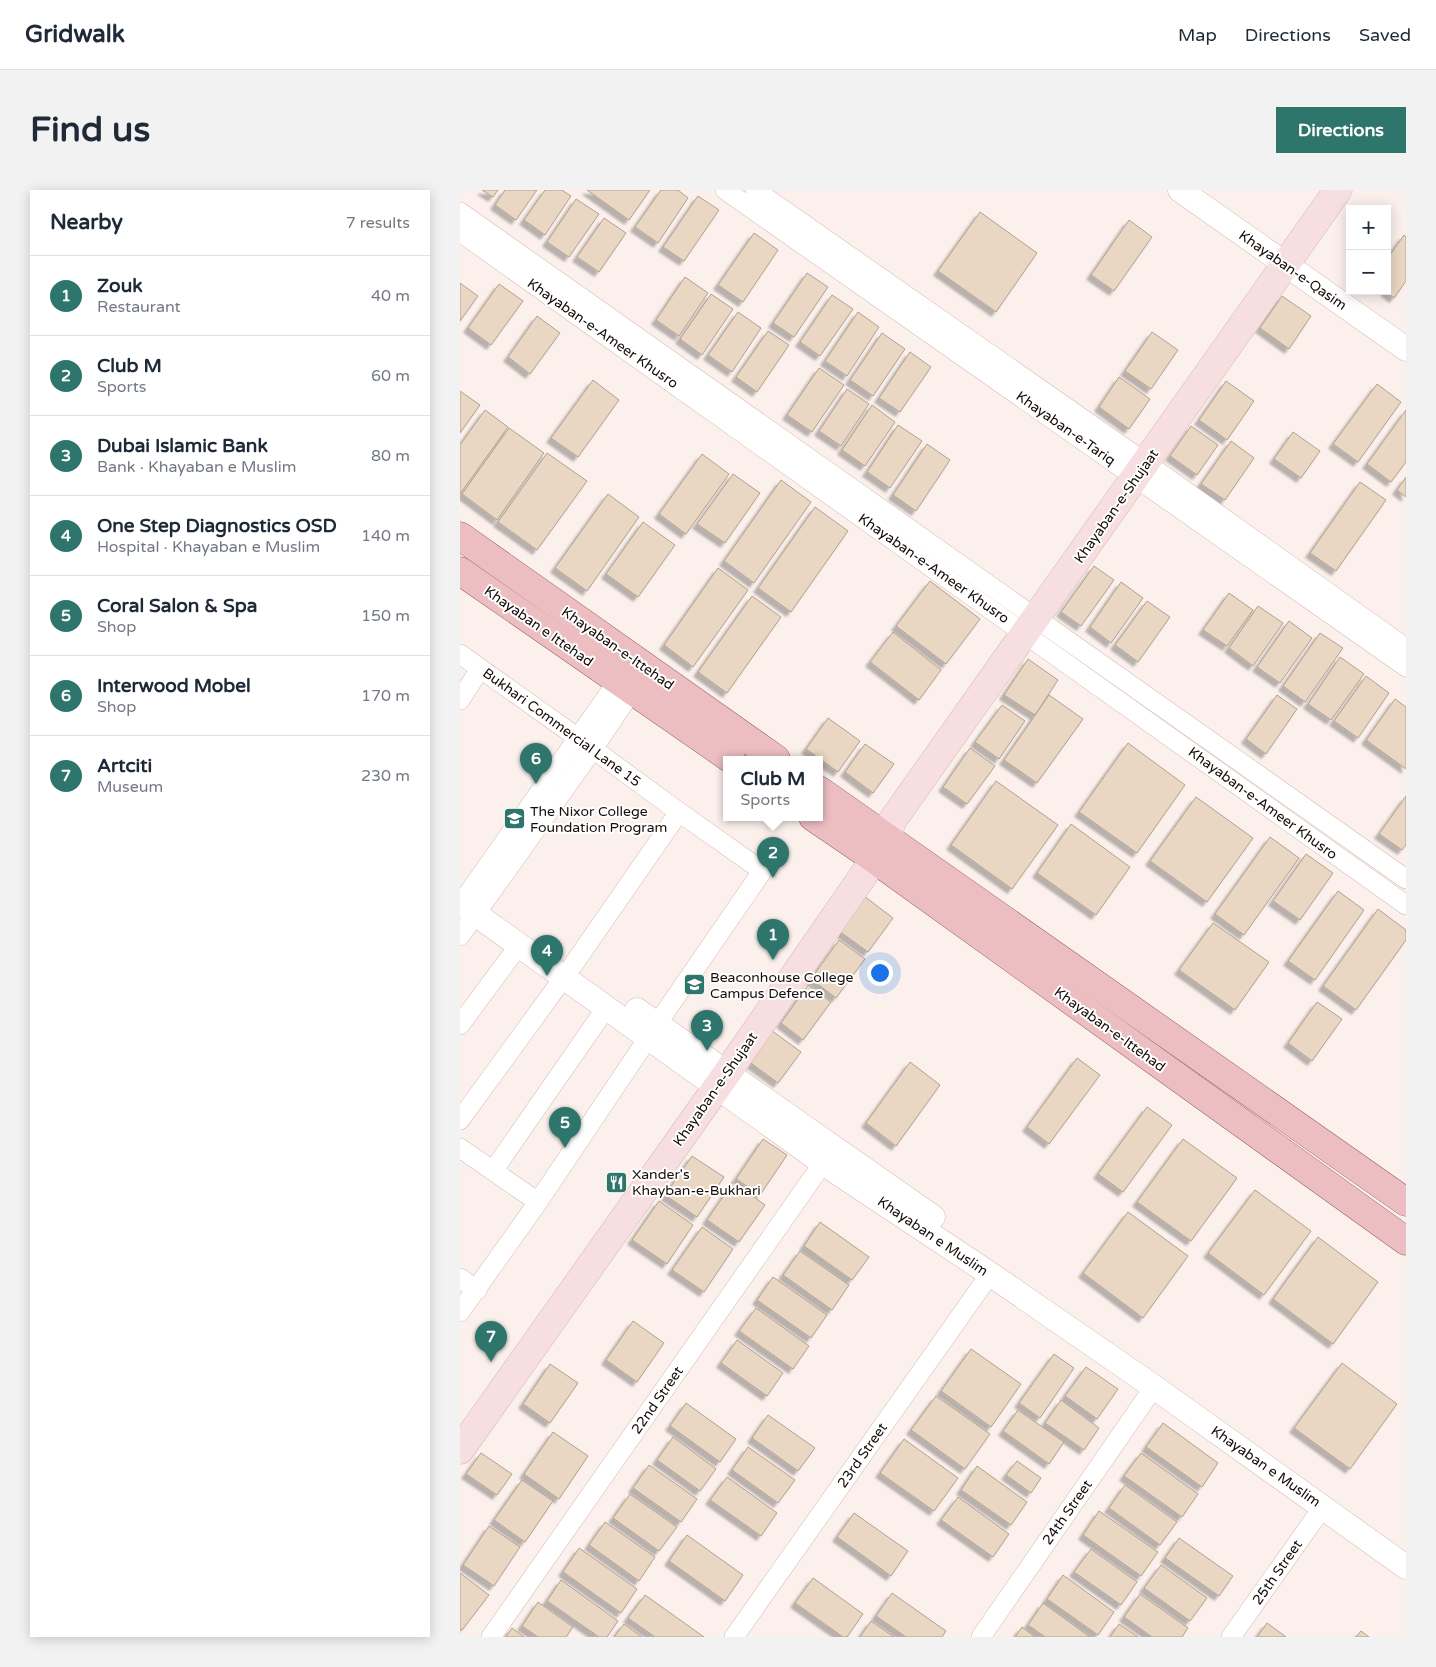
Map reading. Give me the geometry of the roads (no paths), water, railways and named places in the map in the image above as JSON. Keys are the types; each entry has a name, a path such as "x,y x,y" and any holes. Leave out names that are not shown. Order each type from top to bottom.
{"main road":[{"name":"Khayaban-e-Shujaat","path":"460,1450 715,1075 877,842 1338,190"},
{"name":"Khayaban-e-Ittehad","path":"460,536 633,674 728,756"},
{"name":"Khayaban e Ittehad","path":"460,571 633,674"},
{"name":"Khayaban-e-Ittehad","path":"633,674 771,756"},
{"name":"Khayaban-e-Ittehad","path":"823,794 877,842 1406,1241"},
{"name":"Khayaban-e-Ittehad","path":"823,821 877,842 1406,1202"},
{"name":"Khayaban-e-Shujaat","path":"460,1419 715,1075"}],"street":[{"name":"Khayaban-e-Tariq","path":"725,190 1406,648"},
{"name":"Khayaban-e-Tariq","path":"755,190 1141,470 1406,667"},
{"name":"Khayaban-e-Qasim","path":"1180,190 1406,332"},
{"name":"Khayaban-e-Qasim","path":"1204,190 1406,349"},
{"name":"Khayaban-e-Ameer Khusro","path":"460,212 1031,626 1348,864 1406,905"},
{"name":"Khayaban-e-Ameer Khusro","path":"460,232 1031,626 1399,874"},
{"name":"Bukhari Commercial Lane 15","path":"460,654 761,870 761,873 652,1031"},
{"path":"460,700 480,669"},
{"path":"460,936 467,901 585,743 633,674"},
{"path":"460,1120 569,971 679,812"},
{"path":"1348,864 1355,865 1361,862 1364,856 1363,849"},
{"path":"1380,886 1376,882 1377,872 1385,867 1399,874"},
{"name":"Khayaban e Muslim","path":"467,901 519,945 569,971 606,1008 652,1031"},
{"name":"Khayaban e Muslim","path":"467,901 1078,1327 1406,1548"},
{"path":"460,1025 519,945"},
{"path":"493,1171 606,1008"},
{"path":"460,1312 538,1202 652,1031"},
{"name":"Khayaban e Muslim","path":"715,1075 824,1163 990,1274 1078,1327 1154,1387 1406,1567"},
{"path":"460,1148 538,1202"},
{"name":"22nd Street","path":"491,1637 824,1163"},
{"name":"23rd Street","path":"734,1637 990,1274"},
{"path":"460,1278 476,1290"},
{"name":"24th Street","path":"981,1637 1154,1387"},
{"name":"25th Street","path":"1230,1637 1323,1507"}],"place":[{"name":"Interwood Mobel","path":"536,784"},
{"name":"The Nixor College Foundation Program","path":"514,819"},
{"name":"Club M","path":"773,878"},
{"name":"Zouk","path":"773,960"},
{"name":"One Step Diagnostics OSD","path":"547,976"},
{"name":"Beaconhouse College Campus Defence","path":"694,985"},
{"name":"Dubai Islamic Bank","path":"707,1051"},
{"name":"Coral Salon & Spa","path":"565,1148"},
{"name":"Xander's Khayban-e-Bukhari","path":"616,1182"},
{"name":"Artciti","path":"491,1362"}]}
